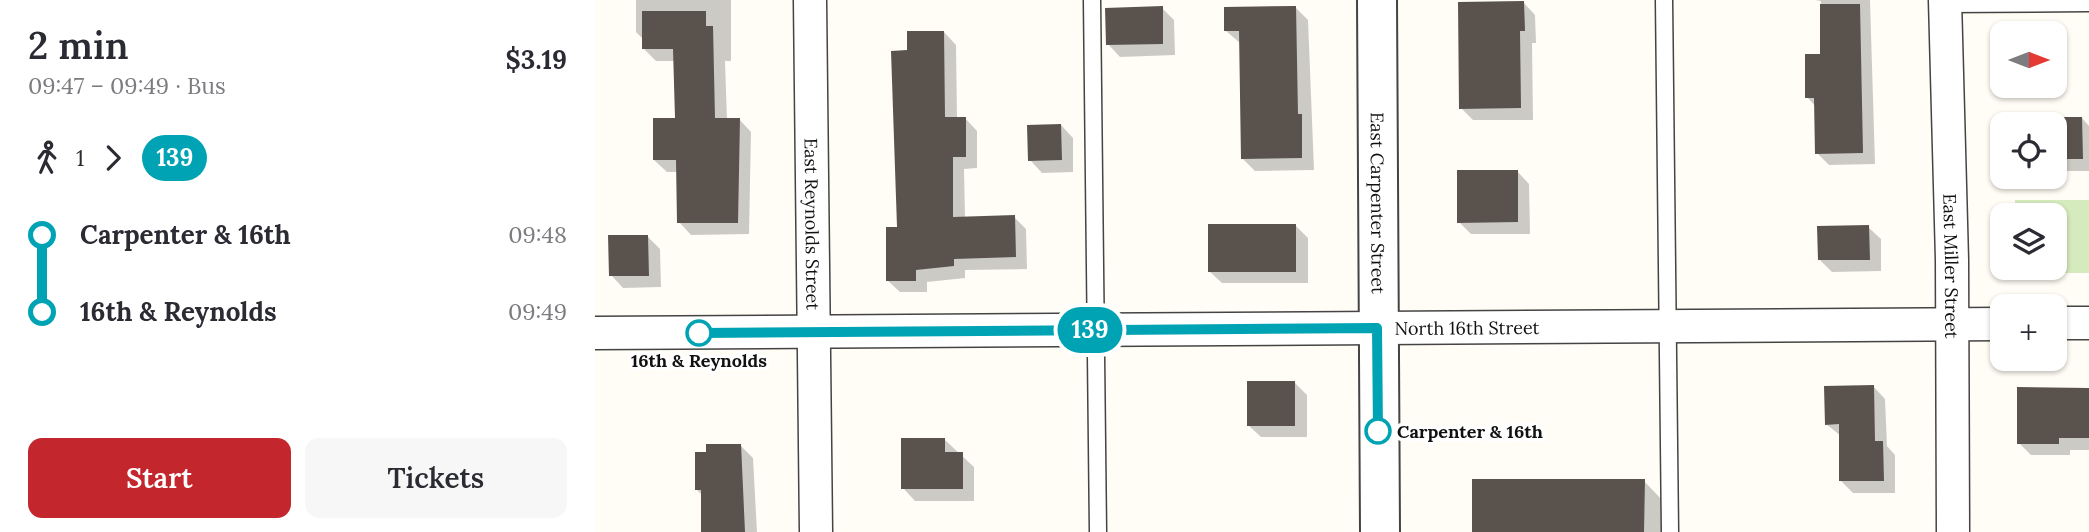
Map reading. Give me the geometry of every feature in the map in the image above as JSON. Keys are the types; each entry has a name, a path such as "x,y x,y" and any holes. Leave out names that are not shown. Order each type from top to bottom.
{"street":[{"name":"East Reynolds Street","path":"810,0 816,532"},
{"name":"East Carpenter Street","path":"1377,0 1380,532"},
{"name":"East Miller Street","path":"1945,2 1952,323 1953,532"},
{"path":"2067,323 2089,323"},
{"name":"North 16th Street","path":"595,333 1990,324"}],"lane":[{"path":"1092,0 1098,532"},
{"path":"1664,0 1670,532"},
{"path":"1945,2 2089,3"}],"green space":[{"path":"2015,200 2089,200 2089,273 2067,273 2067,203 2015,203"}],"building":[{"path":"1524,1 1525,31 1520,31 1521,108 1459,109 1458,2"},
{"path":"1820,4 1860,4 1863,153 1815,154 1814,98 1805,98 1805,54 1820,54"},
{"path":"1163,6 1163,44 1106,45 1105,8"},
{"path":"1296,6 1298,114 1302,114 1302,158 1241,159 1239,31 1224,31 1224,7"},
{"path":"642,11 706,11 706,26 713,26 715,118 740,118 738,223 677,223 676,160 653,160 653,118 675,118 673,49 642,49"},
{"path":"907,31 944,31 945,117 966,117 966,157 953,157 953,217 1015,215 1016,257 954,259 954,266 916,270 916,281 886,281 886,227 897,227 891,51 907,50"},
{"path":"2067,117 2082,117 2083,159 2067,159"},
{"path":"1061,124 1062,160 1028,161 1027,125"},
{"path":"1457,170 1518,170 1518,222 1457,223"},
{"path":"1208,224 1296,224 1296,272 1208,272"},
{"path":"1869,225 1870,260 1818,260 1817,226"},
{"path":"608,235 648,235 649,276 609,276"},
{"path":"1247,381 1295,381 1295,426 1247,426"},
{"path":"1874,385 1875,441 1883,441 1884,481 1839,481 1839,424 1825,425 1824,386"},
{"path":"2017,387 2089,388 2089,438 2059,438 2059,444 2017,444"},
{"path":"901,438 945,438 945,452 963,452 963,489 901,489"},
{"path":"706,444 741,444 745,532 701,532 701,490 695,490 695,452 706,452"},
{"path":"1472,479 1645,479 1644,532 1472,532"}],"bus line":[{"name":"139","path":"699,333 1377,328 1378,431"}],"place":[{"name":"16th & Reynolds","path":"699,333"},
{"name":"Carpenter & 16th","path":"1378,431"}]}
